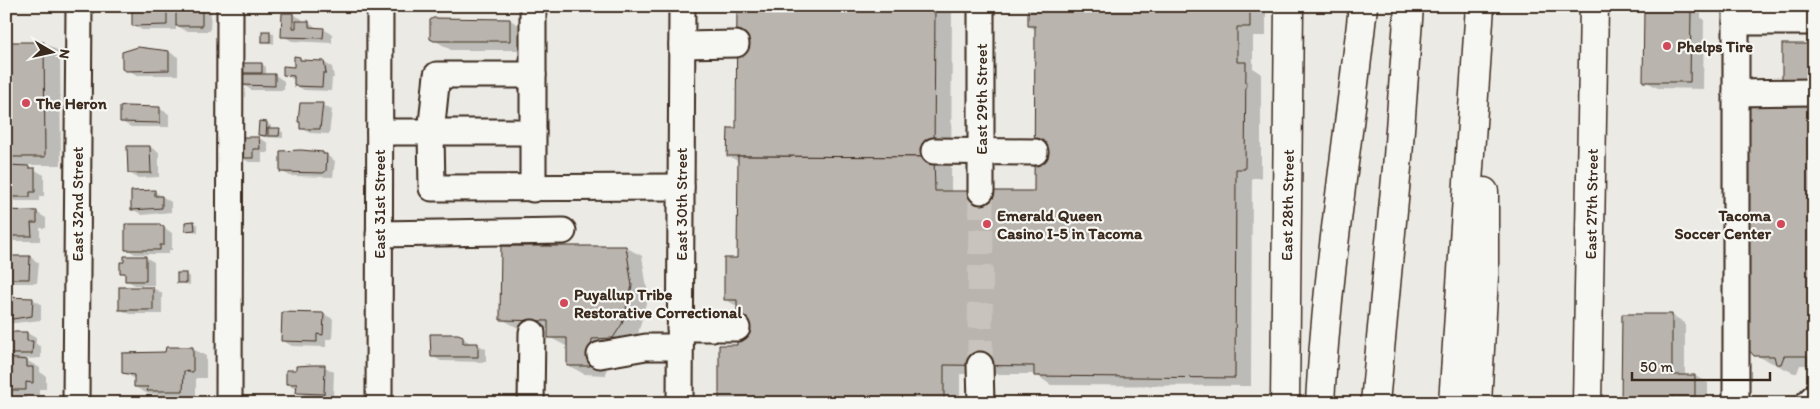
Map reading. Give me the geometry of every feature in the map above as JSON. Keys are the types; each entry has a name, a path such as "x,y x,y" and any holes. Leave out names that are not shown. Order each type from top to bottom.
{"main road":[{"name":"East 28th Street","path":"1284,403 1289,6"},
{"path":"1320,403 1333,247 1348,140 1363,6"},
{"path":"1375,403 1398,157 1409,6"},
{"path":"1453,403 1480,6"},
{"path":"1477,403 1484,277 1484,6"},
{"name":"East 27th Street","path":"1587,403 1594,6"}],"street":[{"name":"East 32nd Street","path":"76,403 79,6"},
{"path":"229,403 230,6"},
{"name":"East 31st Street","path":"379,403 380,6"},
{"path":"533,189 532,6 542,6"},
{"name":"East 30th Street","path":"680,403 682,6"},
{"name":"East 29th Street","path":"981,6 981,191"},
{"path":"1736,403 1736,14 1814,22"},
{"path":"682,45 736,44"},
{"path":"533,75 437,75 431,133 432,188 681,187"},
{"path":"1736,93 1814,92"},
{"path":"380,132 533,132"},
{"path":"934,151 1035,152"},
{"path":"379,234 564,231"},
{"path":"600,355 737,328"},
{"path":"531,403 532,333"},
{"path":"980,366 981,403"},
{"path":"1808,403 1814,397"}],"building":[{"path":"132,6 167,7 167,25 132,26"},
{"path":"176,6 202,6 202,26 176,26"},
{"path":"737,6 935,6 934,157 727,156 728,128 736,128"},
{"name":"Emerald Queen Casino I-5 in Tacoma","path":"1028,6 1250,6 1250,27 1237,27 1237,62 1246,62 1245,169 1236,169 1235,378 1034,376 1034,366 944,365 944,403 719,403 719,345 737,345 737,300 724,300 724,258 737,258 738,156 934,157 935,191 1034,191 1035,26 1028,26"},
{"name":"Phelps Tire","path":"1650,6 1688,6 1688,11 1691,11 1690,82 1643,82 1644,10 1650,10"},
{"path":"282,13 293,13 293,28 296,28 296,21 309,21 309,27 324,28 323,38 281,37"},
{"path":"433,18 510,19 510,41 434,41 430,39 430,20"},
{"path":"262,31 270,31 270,42 262,42"},
{"name":"The Heron","path":"7,42 44,42 45,157 6,157"},
{"path":"1782,44 1814,44 1814,80 1782,80"},
{"path":"138,47 169,51 169,70 126,71 122,69 122,52"},
{"path":"294,56 300,57 300,60 324,61 326,73 323,73 322,87 294,86 294,76 283,75 283,66 294,67"},
{"path":"242,63 262,63 262,73 241,73"},
{"path":"241,74 275,74 275,86 241,85"},
{"name":"Tacoma Soccer Center","path":"1748,100 1814,100 1813,365 1807,365 1807,356 1784,356 1781,364 1776,364 1774,356 1754,356 1747,348"},
{"path":"300,103 323,103 320,129 300,129 300,122 298,122"},
{"path":"120,107 160,107 160,123 120,122"},
{"path":"259,121 267,122 266,136 258,135"},
{"path":"268,128 280,128 279,136 268,136"},
{"path":"238,137 259,137 260,149 253,149 253,158 238,158"},
{"path":"127,146 150,146 151,173 128,173"},
{"path":"301,150 327,154 326,171 323,173 280,172 280,151"},
{"path":"6,165 35,168 35,192 30,192 30,197 6,197"},
{"path":"155,190 155,196 162,196 162,208 131,210 131,191"},
{"path":"6,210 37,211 37,223 31,223 32,236 6,236"},
{"path":"194,221 195,230 185,231 185,222"},
{"path":"125,224 160,224 160,226 164,226 164,245 160,245 160,250 125,250"},
{"name":"Puyallup Tribe Restorative Correctional","path":"501,246 626,246 632,286 622,324 613,338 592,339 590,366 567,366 567,338 548,338 548,321 500,320"},
{"path":"6,256 30,256 29,279 6,279"},
{"path":"124,256 146,256 146,281 125,281 125,273 120,273 120,262 124,262"},
{"path":"177,273 186,273 186,283 177,283"},
{"path":"119,287 153,287 153,310 119,310"},
{"path":"6,297 33,298 32,316 6,320"},
{"path":"282,312 324,313 323,335 317,334 317,342 281,341"},
{"path":"1622,314 1672,314 1672,375 1695,375 1695,397 1672,397 1672,403 1621,403"},
{"path":"6,332 27,332 27,341 33,341 32,354 6,354"},
{"path":"430,334 458,334 463,336 463,343 478,343 478,357 431,357"},
{"path":"166,347 193,347 193,372 184,371 183,391 147,391 148,387 134,387 134,375 122,373 122,353 165,352"},
{"path":"6,358 27,360 27,367 33,367 33,383 26,382 26,390 6,390"},
{"path":"325,365 324,394 296,393 297,384 286,384 286,370 296,370 296,366"},
{"path":"6,398 26,398 26,403 6,403"}],"tunnel":[{"path":"980,365 981,191"}],"place":[{"name":"Phelps Tire","path":"1667,46"},
{"name":"The Heron","path":"26,103"},
{"name":"Emerald Queen Casino I-5 in Tacoma","path":"987,224"},
{"name":"Tacoma Soccer Center","path":"1781,224"},
{"name":"Puyallup Tribe Restorative Correctional","path":"564,303"}]}
